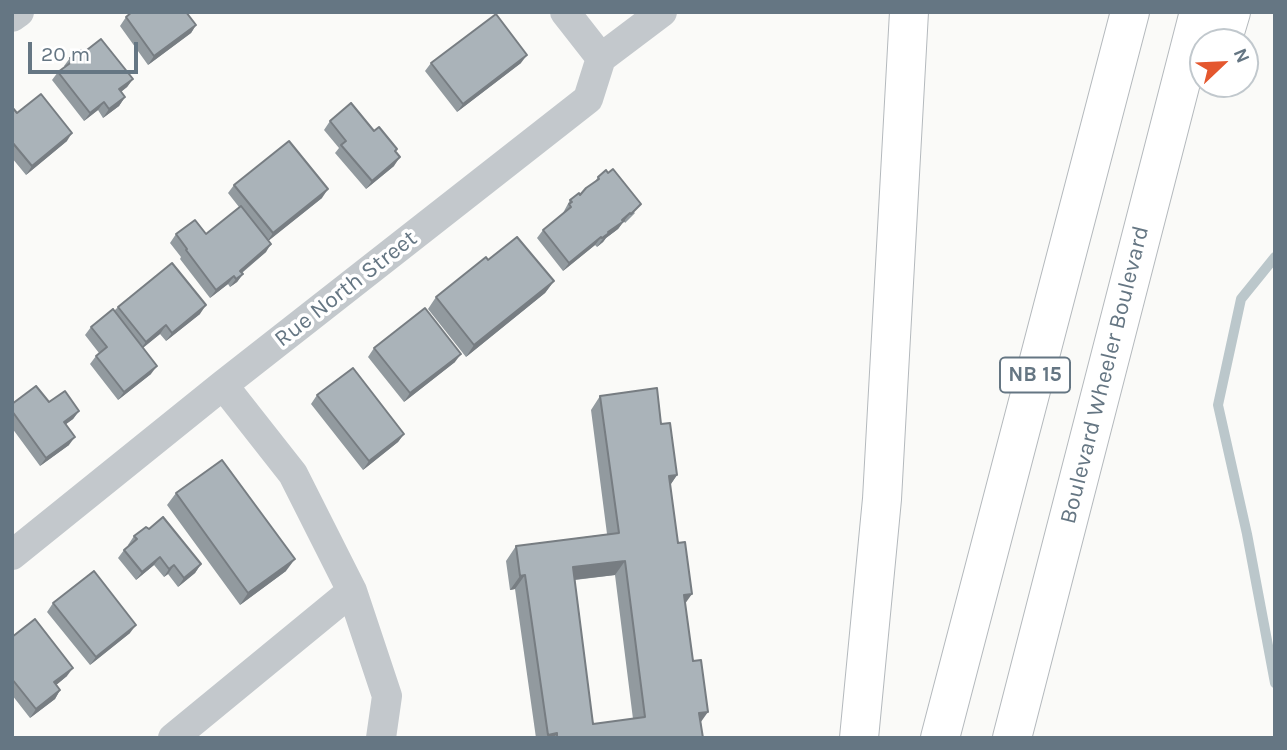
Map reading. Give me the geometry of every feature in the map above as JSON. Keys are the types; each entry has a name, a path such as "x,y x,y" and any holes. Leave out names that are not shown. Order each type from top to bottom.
{"highway":[{"path":"859,738 881,499 909,12"},
{"name":"NB 15","path":"940,738 1130,12"},
{"name":"Boulevard Wheeler Boulevard","path":"1012,738 1199,12"},
{"path":"1132,269 1200,98"}],"street":[{"path":"12,17 19,12"},
{"path":"565,12 601,58 663,12"},
{"name":"Rue North Street","path":"12,555 588,99 601,58"},
{"path":"223,386 293,474 352,592 387,696 381,738"},
{"path":"173,738 352,592"}],"building":[{"path":"132,12 186,12 196,25 154,56 126,17"},
{"path":"496,14 527,55 463,104 431,63"},
{"path":"101,39 133,79 119,89 125,97 109,109 104,102 90,113 58,72 73,61 70,58 81,50 83,53"},
{"path":"41,94 72,133 32,166 12,142 12,107 17,113"},
{"path":"351,103 374,131 379,127 397,149 395,151 400,157 372,181 341,145 346,141 330,121"},
{"path":"289,141 328,189 273,233 234,185"},
{"path":"613,169 641,204 622,220 624,221 569,263 543,230 571,207 570,200 579,193 580,195 606,170 608,173"},
{"path":"241,206 271,244 240,271 243,274 236,279 234,276 216,290 176,234 195,220 206,234"},
{"path":"517,237 554,281 474,345 436,297 486,257 488,260"},
{"path":"172,263 206,305 172,333 166,325 146,342 118,307"},
{"path":"425,308 461,354 410,393 374,348"},
{"path":"113,309 157,366 124,392 96,356 107,347 91,327"},
{"path":"353,368 404,434 369,461 317,395"},
{"path":"36,386 49,402 65,391 79,411 64,422 75,437 46,458 12,411 12,404"},
{"path":"657,388 661,424 670,423 677,475 669,476 678,543 685,542 692,594 684,595 693,661 701,660 708,712 699,713 703,738 557,738 557,733 548,735 525,575 520,576 516,546 619,533 600,396","holes":["625,561 645,717 593,724 573,567"]},
{"path":"222,460 295,559 248,593 176,493"},
{"path":"163,517 201,564 184,578 174,565 169,569 160,557 142,572 124,550 137,539 134,536 146,527 149,529"},
{"path":"94,571 136,625 96,657 53,603"},
{"path":"35,619 73,668 54,682 60,690 36,709 12,679 12,637"}],"waterway":[{"path":"1275,257 1241,299 1218,405 1247,534 1275,683"}]}
